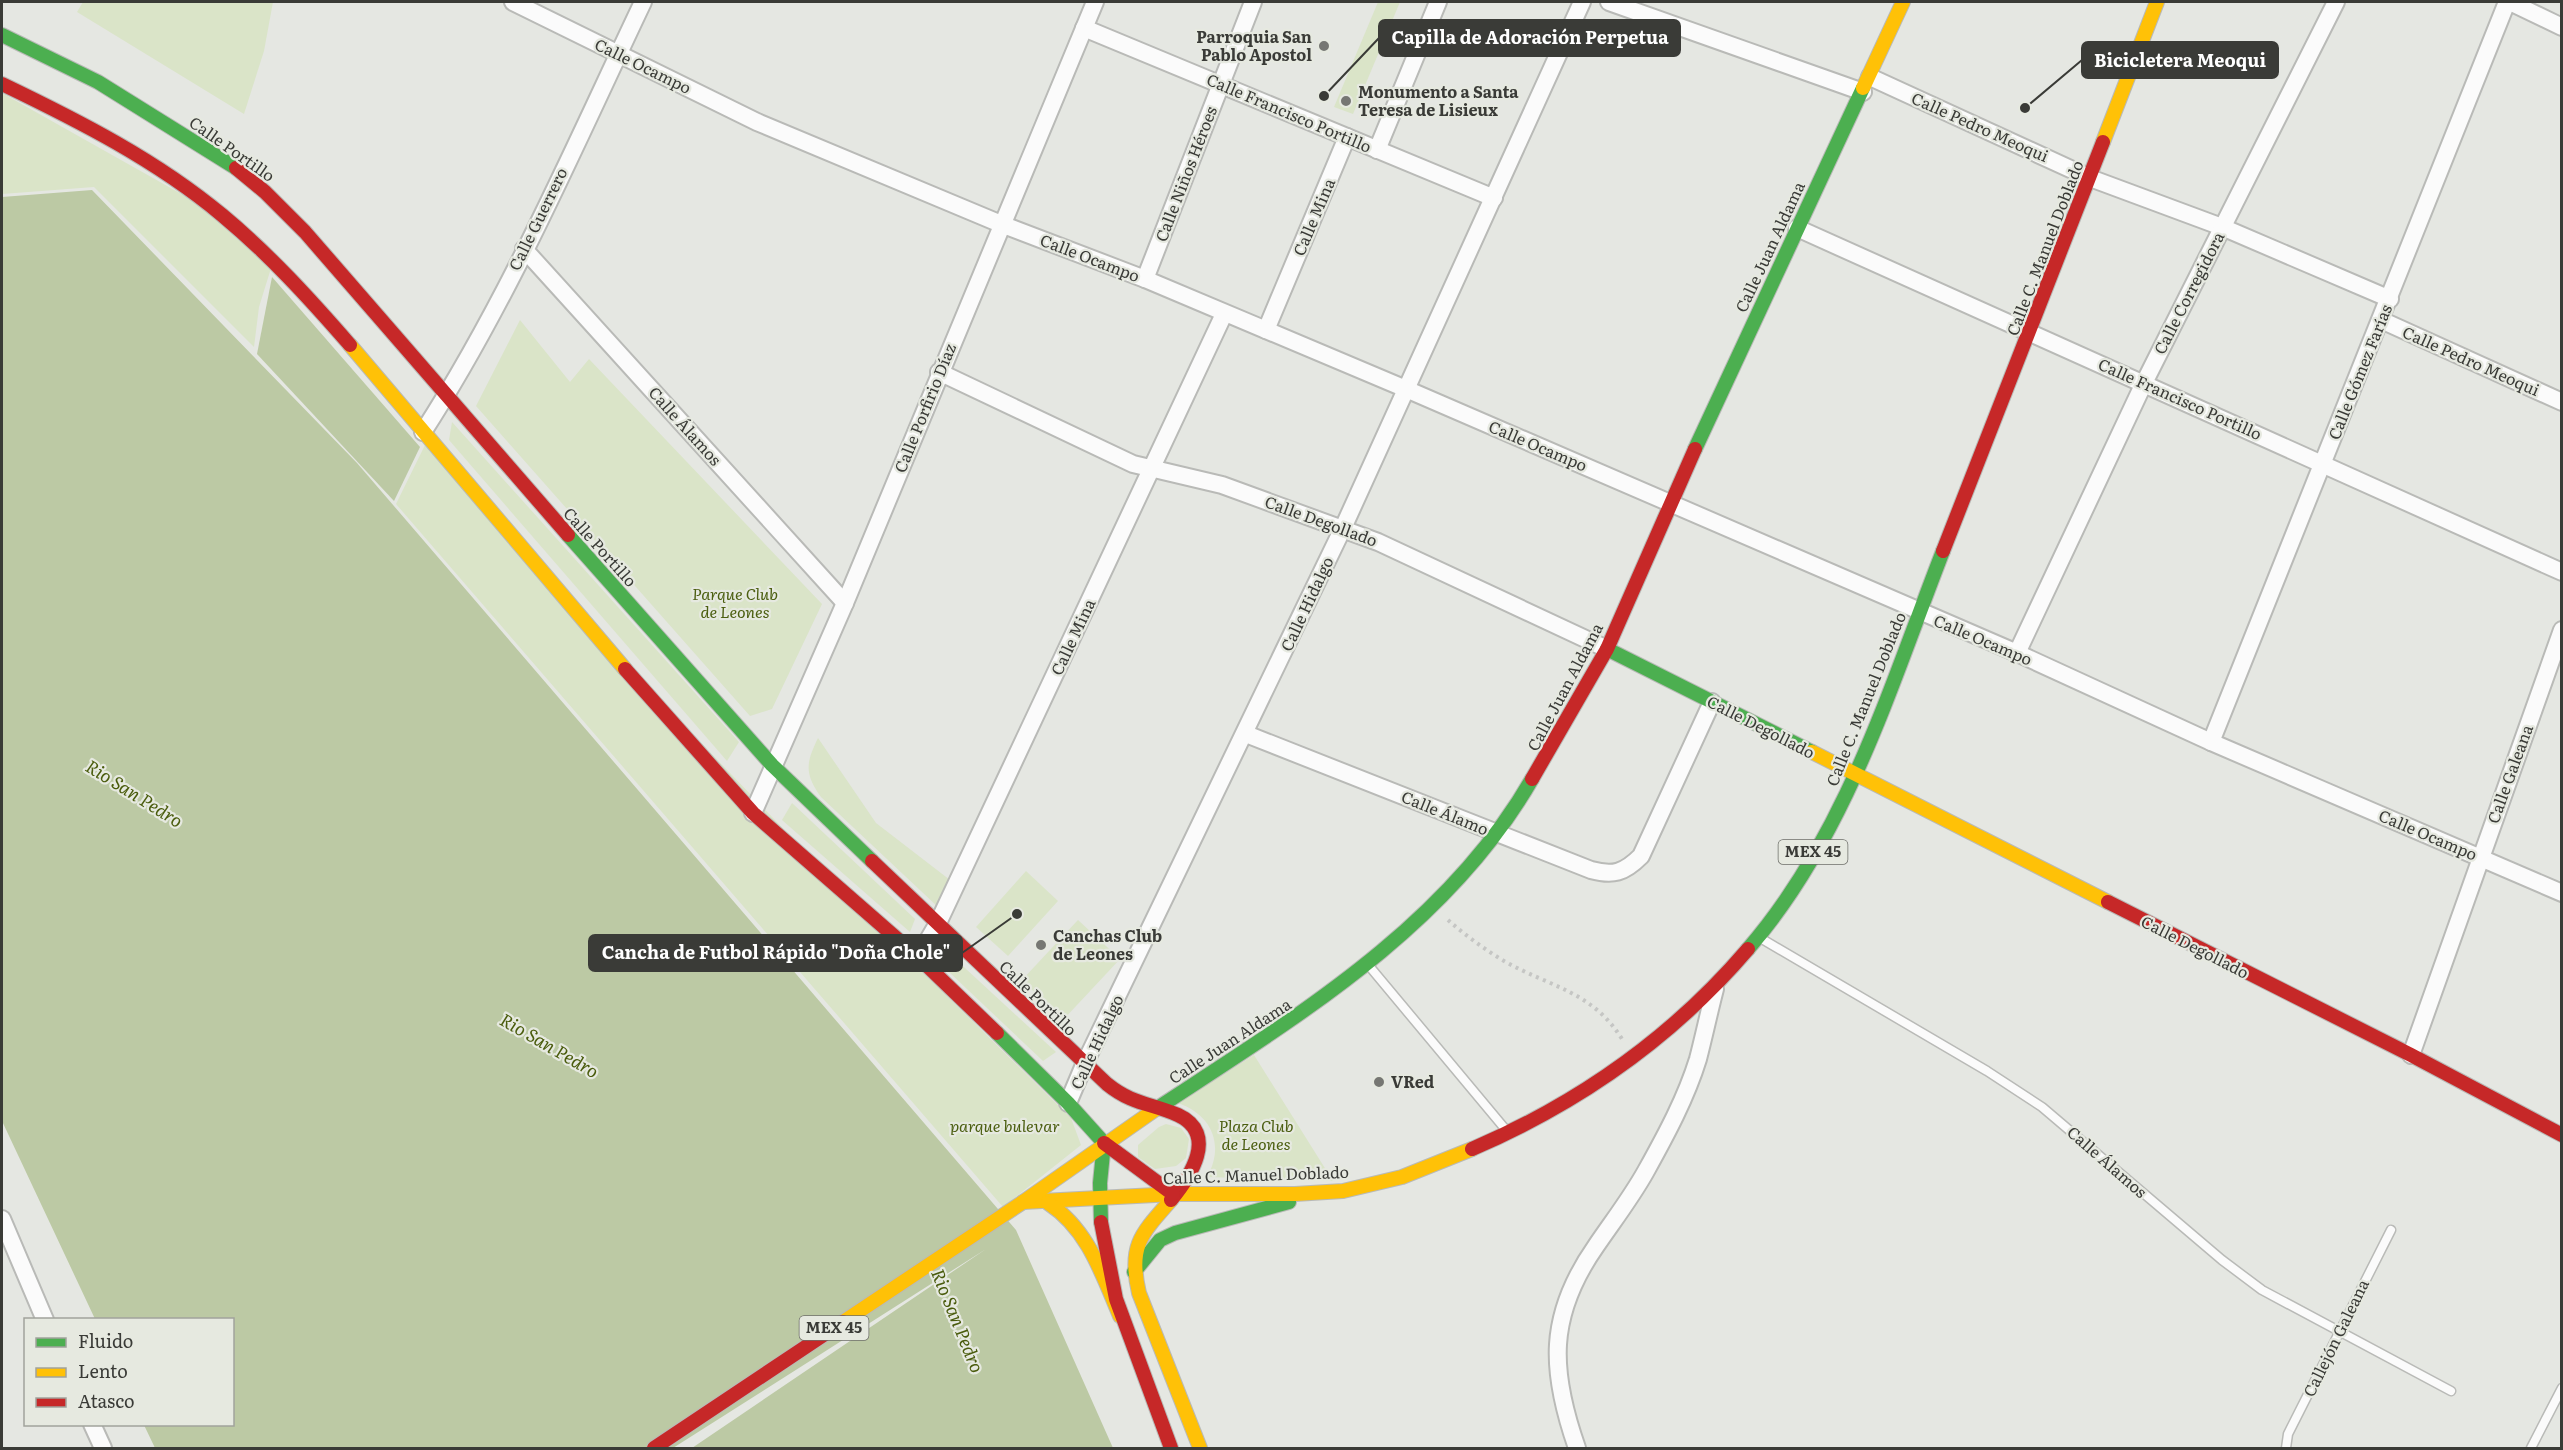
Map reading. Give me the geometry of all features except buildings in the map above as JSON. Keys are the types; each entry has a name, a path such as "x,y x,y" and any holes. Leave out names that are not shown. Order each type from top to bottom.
{"main road":[{"name":"Calle Juan Aldama","path":"1019,1204 1104,1143 1305,1011 1368,964 1467,872 1497,834 1546,758 1606,649 1670,503 1797,228 1867,85 1903,2"},
{"name":"Calle C. Manuel Doblado","path":"1019,1204 1173,1194 1326,1193 1365,1187 1415,1173 1510,1135 1593,1087 1685,1016 1716,985 1759,937 1808,862 1856,775 2157,2"},
{"name":"Calle Portillo","path":"2,35 98,82 224,159 265,192 305,232 550,516 772,765 1084,1065 1130,1100 1177,1113 1188,1120 1200,1139 1200,1159 1196,1168 1139,1239 1134,1254 1134,1272"},
{"path":"2,84 99,134 220,213 266,253 343,337 699,755 753,813 918,957 1068,1103 1104,1143 1140,1172 1173,1194"},
{"name":"Calle Degollado","path":"1606,649 2411,1055 2562,1135"},
{"path":"1104,1143 1097,1198 1112,1287 1120,1316"},
{"path":"1200,1449 1139,1293 1134,1272 1160,1240 1175,1233 1326,1193"},
{"path":"1048,1203 1071,1218 1083,1236 1120,1316 1171,1449"},
{"name":"MEX 45","path":"654,1449 1019,1204"}],"street":[{"name":"Calle Ocampo","path":"513,2 757,122 1001,225 1144,279 1406,389 2017,653 2211,742 2562,893"},
{"name":"Calle Guerrero","path":"423,432 447,395 524,249 643,2"},
{"name":"Calle Porfirio Díaz","path":"753,813 772,765 845,603 939,372 1095,2"},
{"name":"Calle Niños Héroes","path":"1144,279 1253,2"},
{"path":"1377,150 1438,2"},
{"name":"Calle Hidalgo","path":"1068,1103 1084,1065 1246,734 1343,528 1582,2"},
{"name":"Calle Pedro Meoqui","path":"1609,2 1867,85 2090,178 2222,227 2390,299"},
{"name":"Calle Corregidora","path":"2017,653 2144,383 2336,2"},
{"path":"2508,2 2562,27"},
{"name":"Calle Gómez Farías","path":"2211,742 2508,2"},
{"name":"Calle Francisco Portillo","path":"1084,28 1494,198"},
{"name":"Calle Mina","path":"1266,330 1347,137"},
{"name":"Calle Francisco Portillo","path":"1797,228 2562,572"},
{"name":"Calle Álamos","path":"524,249 845,603"},
{"name":"Calle Mina","path":"918,957 938,923 1224,314"},
{"name":"Calle Pedro Meoqui","path":"2381,320 2562,402"},
{"name":"Calle Degollado","path":"939,372 1118,458 1151,470 1176,472 1213,482 1343,528 1410,556 1606,649"},
{"name":"Calle Galeana","path":"2411,1055 2562,630"},
{"name":"Calle Álamo","path":"1246,734 1497,834 1610,875 1620,873 1641,856 1712,702"},
{"path":"1577,1449 1566,1417 1556,1361 1558,1326 1571,1286 1595,1246 1626,1206 1680,1105 1697,1060 1716,985"},
{"path":"2,1219 44,1318"},
{"path":"93,1426 103,1449"}],"lane":[{"name":"Calle Álamos","path":"1759,937 1987,1071 2042,1107 2222,1260 2262,1290 2451,1391"},
{"path":"1368,964 1510,1135"},
{"name":"Callejón Galeana","path":"2286,1449 2288,1434 2337,1332 2391,1230"},
{"path":"2530,1449 2562,1388"}],"path":[{"path":"1433,906 1466,936 1506,961 1568,989 1595,1006 1614,1026 1634,1057"}],"green space":[{"path":"83,2 273,2 264,51 244,114 77,12"},
{"path":"1378,2 1400,2 1353,114 1334,107"},
{"path":"2,93 208,209 272,265 259,307 254,347 94,187 2,194"},
{"name":"Parque Club de Leones","path":"520,320 570,382 589,359 822,604 772,709 750,716 476,406"},
{"path":"452,422 739,742 727,761 449,440"},
{"name":"parque bulevar","path":"426,443 525,559 890,940 1071,1118 1081,1145 1003,1207 396,504"},
{"path":"818,738 876,823 950,880 938,907 815,789 809,774 809,761"},
{"path":"792,803 915,919 910,932 782,820"},
{"path":"1026,871 1058,901 1008,956 976,927"},
{"path":"1078,920 1120,959 1063,1020 1022,980"},
{"path":"939,944 1056,1052 1043,1061 930,954"},
{"name":"Plaza Club de Leones","path":"1254,1055 1333,1181 1207,1177 1215,1154 1212,1132 1199,1115 1178,1103"},
{"path":"1166,1124 1181,1128 1189,1139 1186,1158 1176,1166 1155,1169 1138,1157 1138,1145 1159,1127"}],"water":[{"name":"Rio San Pedro","path":"92,190 357,463 1016,1230 1113,1448 692,1448 986,1249 673,1448 155,1448 144,1426 234,1426 234,1318 95,1318 2,1121 2,197"},
{"path":"272,277 420,447 394,501 257,354"}],"traffic: fast":[{"path":"2,35 98,82 236,168"},
{"path":"1695,449 1863,88"},
{"path":"568,535 772,765 872,861"},
{"path":"1748,949 1782,905 1812,858 1839,809 1884,707 1943,551"},
{"path":"1607,649 1812,752"},
{"path":"1156,1109 1314,1003 1365,965 1413,924 1457,880 1497,832 1532,779"},
{"path":"997,1033 1068,1103 1104,1143 1100,1183 1101,1222"},
{"path":"1134,1272 1160,1240 1175,1233 1289,1202"}],"traffic: slow":[{"path":"1863,88 1903,2"},
{"path":"2103,142 2157,2"},
{"path":"350,345 625,669"},
{"path":"1812,752 2108,902"},
{"path":"843,1322 1023,1202 1156,1109"},
{"path":"1023,1202 1174,1194 1295,1194 1343,1191 1402,1177 1472,1149"},
{"path":"1171,1200 1152,1222 1140,1242 1136,1252 1136,1277 1139,1293 1200,1448"},
{"path":"1048,1203 1062,1214 1084,1239 1120,1316"}],"traffic: jam":[{"path":"2,84 116,143 197,195 273,261 350,345"},
{"path":"1943,551 2103,142"},
{"path":"236,168 265,192 305,232 568,535"},
{"path":"1532,779 1607,649 1695,449"},
{"path":"625,669 753,813 918,957 997,1033"},
{"path":"872,861 1107,1084 1125,1096 1178,1115 1190,1123 1197,1133 1199,1144 1197,1156 1186,1180 1171,1200"},
{"path":"2108,902 2411,1055 2562,1135"},
{"path":"1472,1149 1550,1111 1622,1065 1688,1011 1748,949"},
{"path":"1104,1143 1173,1194"},
{"path":"1101,1222 1116,1299 1171,1448"},
{"path":"654,1448 843,1322"}],"place":[{"name":"Parroquia San Pablo Apostol","path":"1324,46"},
{"name":"Capilla de Adoración Perpetua","path":"1324,96"},
{"name":"Monumento a Santa Teresa de Lisieux","path":"1346,101"},
{"name":"Bicicletera Meoqui","path":"2025,108"},
{"name":"Cancha de Futbol Rápido \"Doña Chole\"","path":"1017,914"},
{"name":"Canchas Club de Leones","path":"1041,945"},
{"name":"VRed","path":"1379,1082"}]}
